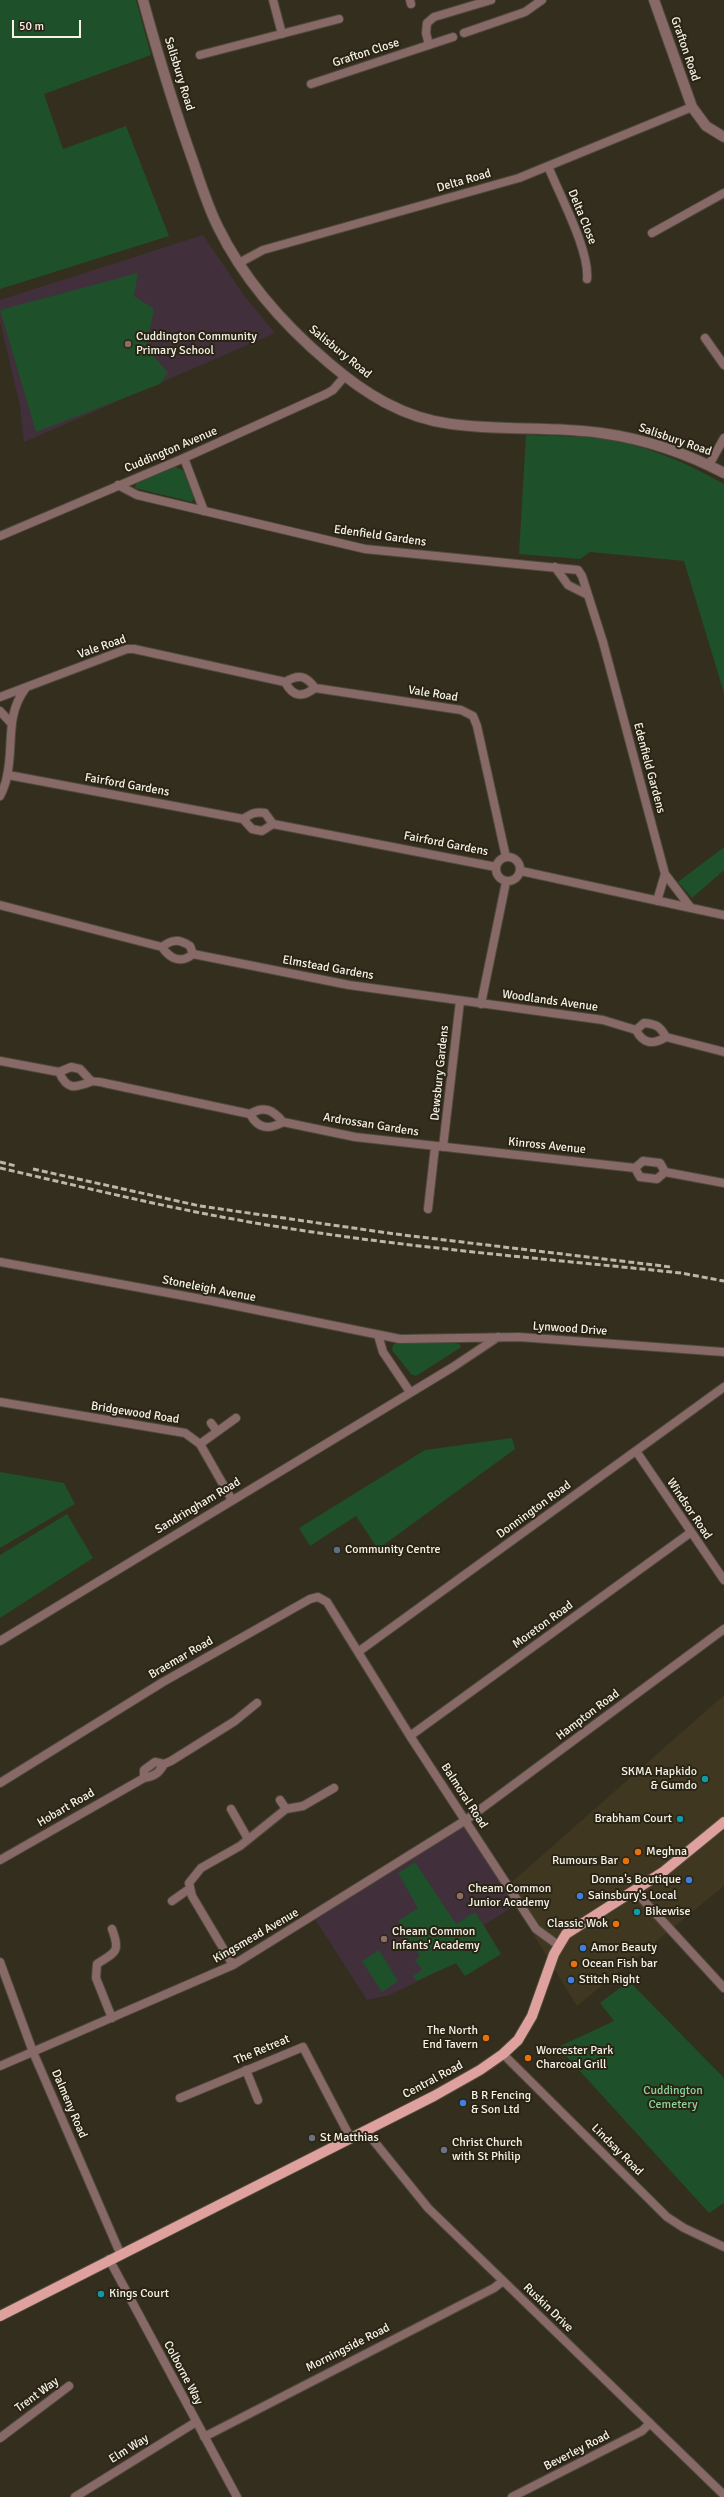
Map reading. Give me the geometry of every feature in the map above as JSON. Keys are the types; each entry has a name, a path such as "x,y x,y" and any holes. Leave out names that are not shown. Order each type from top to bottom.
{"main road":[{"name":"Central Road","path":"0,2316 120,2253 434,2096 503,2054 518,2040 532,2016 558,1945 573,1928 635,1891 667,1869 724,1822"}],"street":[{"name":"Salisbury Road","path":"143,0 173,101 203,190 217,226 239,263 284,321 345,376 391,406 426,419 484,428 600,432 640,440 709,465 724,474"},
{"path":"273,0 282,34"},
{"path":"464,33 525,12 542,0"},
{"name":"Grafton Road","path":"654,0 692,107 706,126 724,137"},
{"path":"429,45 426,33 427,23 434,17 487,1"},
{"path":"200,56 339,19"},
{"name":"Grafton Close","path":"311,84 453,37"},
{"name":"Delta Road","path":"239,263 263,250 519,178 692,107"},
{"name":"Delta Close","path":"548,166 581,246 588,267 587,279"},
{"path":"652,233 724,193"},
{"path":"705,338 724,365"},
{"name":"Cuddington Avenue","path":"0,536 184,458 333,390 345,376"},
{"path":"709,465 724,438"},
{"path":"184,458 204,511"},
{"name":"Edenfield Gardens","path":"118,485 137,495 365,549 578,570 582,576 605,649 665,874 691,908"},
{"path":"555,567 568,584 588,595"},
{"name":"Vale Road","path":"0,697 127,649 134,649 284,682 293,677 302,676 309,680 315,688 461,710 473,716 477,726 506,857"},
{"path":"284,682 290,692 298,696 308,694 315,688"},
{"path":"0,796 8,775 10,722 18,698 25,688"},
{"path":"0,711 10,722"},
{"name":"Fairford Gardens","path":"8,775 243,819 252,829 262,831 273,824 496,866"},
{"name":"Fairford Gardens","path":"243,819 254,812 259,812 265,813 273,824"},
{"path":"506,882 497,873 496,866 506,857 515,860 521,871 724,915"},
{"path":"506,882 512,881 521,871"},
{"path":"657,901 665,874"},
{"path":"481,1004 506,882"},
{"name":"Elmstead Gardens","path":"0,905 162,947 172,958 181,960 193,954 349,985 460,1001"},
{"path":"162,947 169,941 180,941 190,946 193,954"},
{"name":"Woodlands Avenue","path":"460,1001 603,1020 636,1030 640,1037 649,1043 657,1042 666,1037 724,1052"},
{"name":"Dewsbury Gardens","path":"428,1209 439,1147 460,1001"},
{"name":"Woodlands Avenue","path":"636,1030 644,1023 654,1024 661,1028 666,1037"},
{"name":"Ardrossan Gardens","path":"0,1061 59,1072 71,1068 80,1069 91,1081 250,1114 257,1110 266,1109 275,1112 283,1122"},
{"name":"Ardrossan Gardens","path":"59,1072 63,1081 69,1086 78,1087 91,1081"},
{"name":"Ardrossan Gardens","path":"250,1114 255,1124 263,1127 273,1127 283,1122 355,1137 456,1149"},
{"name":"Kinross Avenue","path":"456,1149 636,1168"},
{"path":"652,1160 660,1163 664,1172 657,1179 648,1179 640,1177 636,1168 643,1161 652,1160"},
{"path":"664,1172 724,1183"},
{"name":"Stoneleigh Avenue","path":"0,1262 212,1301 378,1335 414,1339"},
{"path":"378,1335 383,1352 410,1392"},
{"name":"Lynwood Drive","path":"414,1339 499,1336 724,1352"},
{"name":"Sandringham Road","path":"0,1641 410,1392 499,1336"},
{"name":"Donnington Road","path":"358,1652 724,1387"},
{"name":"Bridgewood Road","path":"0,1402 185,1432 200,1444 232,1500"},
{"path":"200,1444 236,1418"},
{"path":"211,1423 217,1431"},
{"name":"Windsor Road","path":"636,1451 690,1533 724,1580"},
{"name":"Moreton Road","path":"410,1736 690,1533"},
{"name":"Braemar Road","path":"0,1783 169,1678 310,1599 318,1597 327,1602 358,1652"},
{"name":"Hampton Road","path":"466,1820 724,1629"},
{"name":"Balmoral Road","path":"358,1652 410,1736 536,1929 558,1945"},
{"name":"Hobart Road","path":"0,1860 144,1778 152,1777 160,1772 164,1764 235,1721 257,1703"},
{"path":"234,1965 189,1890 191,1879 201,1868 248,1839 286,1809 303,1806 334,1788"},
{"path":"280,1800 286,1809"},
{"path":"232,1809 248,1839"},
{"name":"Kingsmead Avenue","path":"0,2066 234,1965 466,1820"},
{"path":"172,1901 189,1890"},
{"path":"635,1891 724,1988"},
{"path":"112,1929 117,1942 115,1951 110,1958 97,1964 94,1973 112,2018"},
{"name":"Dalmeny Road","path":"0,1962 33,2052 120,2253"},
{"name":"The Retreat","path":"180,2098 303,2046 350,2137"},
{"name":"Lindsay Road","path":"503,2054 667,2217 684,2228 724,2247"},
{"path":"246,2070 258,2100"},
{"name":"Ruskin Drive","path":"365,2130 416,2196 724,2495"},
{"name":"Colborne Way","path":"109,2259 237,2497"},
{"name":"Morningside Road","path":"204,2437 494,2288 503,2281"},
{"name":"Trent Way","path":"0,2438 70,2386"},
{"name":"Elm Way","path":"75,2497 196,2422"},
{"name":"Beverley Road","path":"512,2497 642,2431 650,2423"}],"shaded area":[{"name":"Cuddington Community Primary School","path":"203,235 246,298 275,333 24,442 20,406 0,321 0,300"},
{"path":"724,1695 724,1886 577,2006 505,1888"},
{"path":"464,1824 516,1905 484,1925 501,1954 465,1976 456,1963 389,1995 367,2000 313,1916"}],"green space":[{"path":"0,0 136,0 151,55 44,94 63,149 126,126 169,236 0,289"},
{"path":"138,273 134,296 154,309 146,347 168,373 160,384 36,432 0,310"},
{"path":"526,435 597,438 630,444 679,461 724,484 724,693 684,561 590,552 580,559 519,554"},
{"path":"172,466 183,470 194,498 192,502 135,488 136,483"},
{"path":"724,847 724,870 692,898 678,882"},
{"path":"452,1341 461,1345 460,1348 416,1376 411,1374 392,1350 393,1345 397,1342"},
{"path":"512,1438 515,1449 378,1549 356,1516 310,1546 299,1528 425,1450"},
{"path":"0,1472 64,1483 75,1504 0,1548"},
{"path":"67,1514 93,1558 0,1618 0,1555"},
{"path":"415,1862 456,1924 475,1912 501,1954 465,1976 456,1963 416,1981 413,1976 422,1970 415,1960 420,1956 409,1939 406,1941 403,1936 406,1934 398,1921 418,1908 398,1873"},
{"path":"379,1950 398,1981 382,1992 362,1961"},
{"name":"Cuddington Cemetery","path":"629,1981 724,2078 724,2203 709,2213 558,2047 614,2021 600,2003"}],"railway":[{"path":"0,1162 16,1166"},
{"path":"0,1168 196,1212 317,1233 499,1255 681,1273 724,1281"},
{"path":"33,1169 200,1206 395,1234 671,1267"}],"place":[{"name":"Cuddington Community Primary School","path":"128,344"},
{"name":"Community Centre","path":"337,1550"},
{"name":"SKMA Hapkido & Gumdo","path":"705,1779"},
{"name":"Brabham Court","path":"680,1819"},
{"name":"Meghna","path":"638,1852"},
{"name":"Rumours Bar","path":"626,1861"},
{"name":"Donna's Boutique","path":"689,1880"},
{"name":"Cheam Common Junior Academy","path":"460,1896"},
{"name":"Sainsbury's Local","path":"580,1896"},
{"name":"Bikewise","path":"637,1912"},
{"name":"Classic Wok","path":"616,1924"},
{"name":"Cheam Common Infants' Academy","path":"384,1939"},
{"name":"Amor Beauty","path":"583,1948"},
{"name":"Ocean Fish bar","path":"574,1964"},
{"name":"Stitch Right","path":"571,1980"},
{"name":"The North End Tavern","path":"486,2038"},
{"name":"Worcester Park Charcoal Grill","path":"528,2058"},
{"name":"B R Fencing & Son Ltd","path":"463,2103"},
{"name":"St Matthias","path":"312,2138"},
{"name":"Christ Church with St Philip","path":"444,2150"},
{"name":"Kings Court","path":"101,2294"}]}
